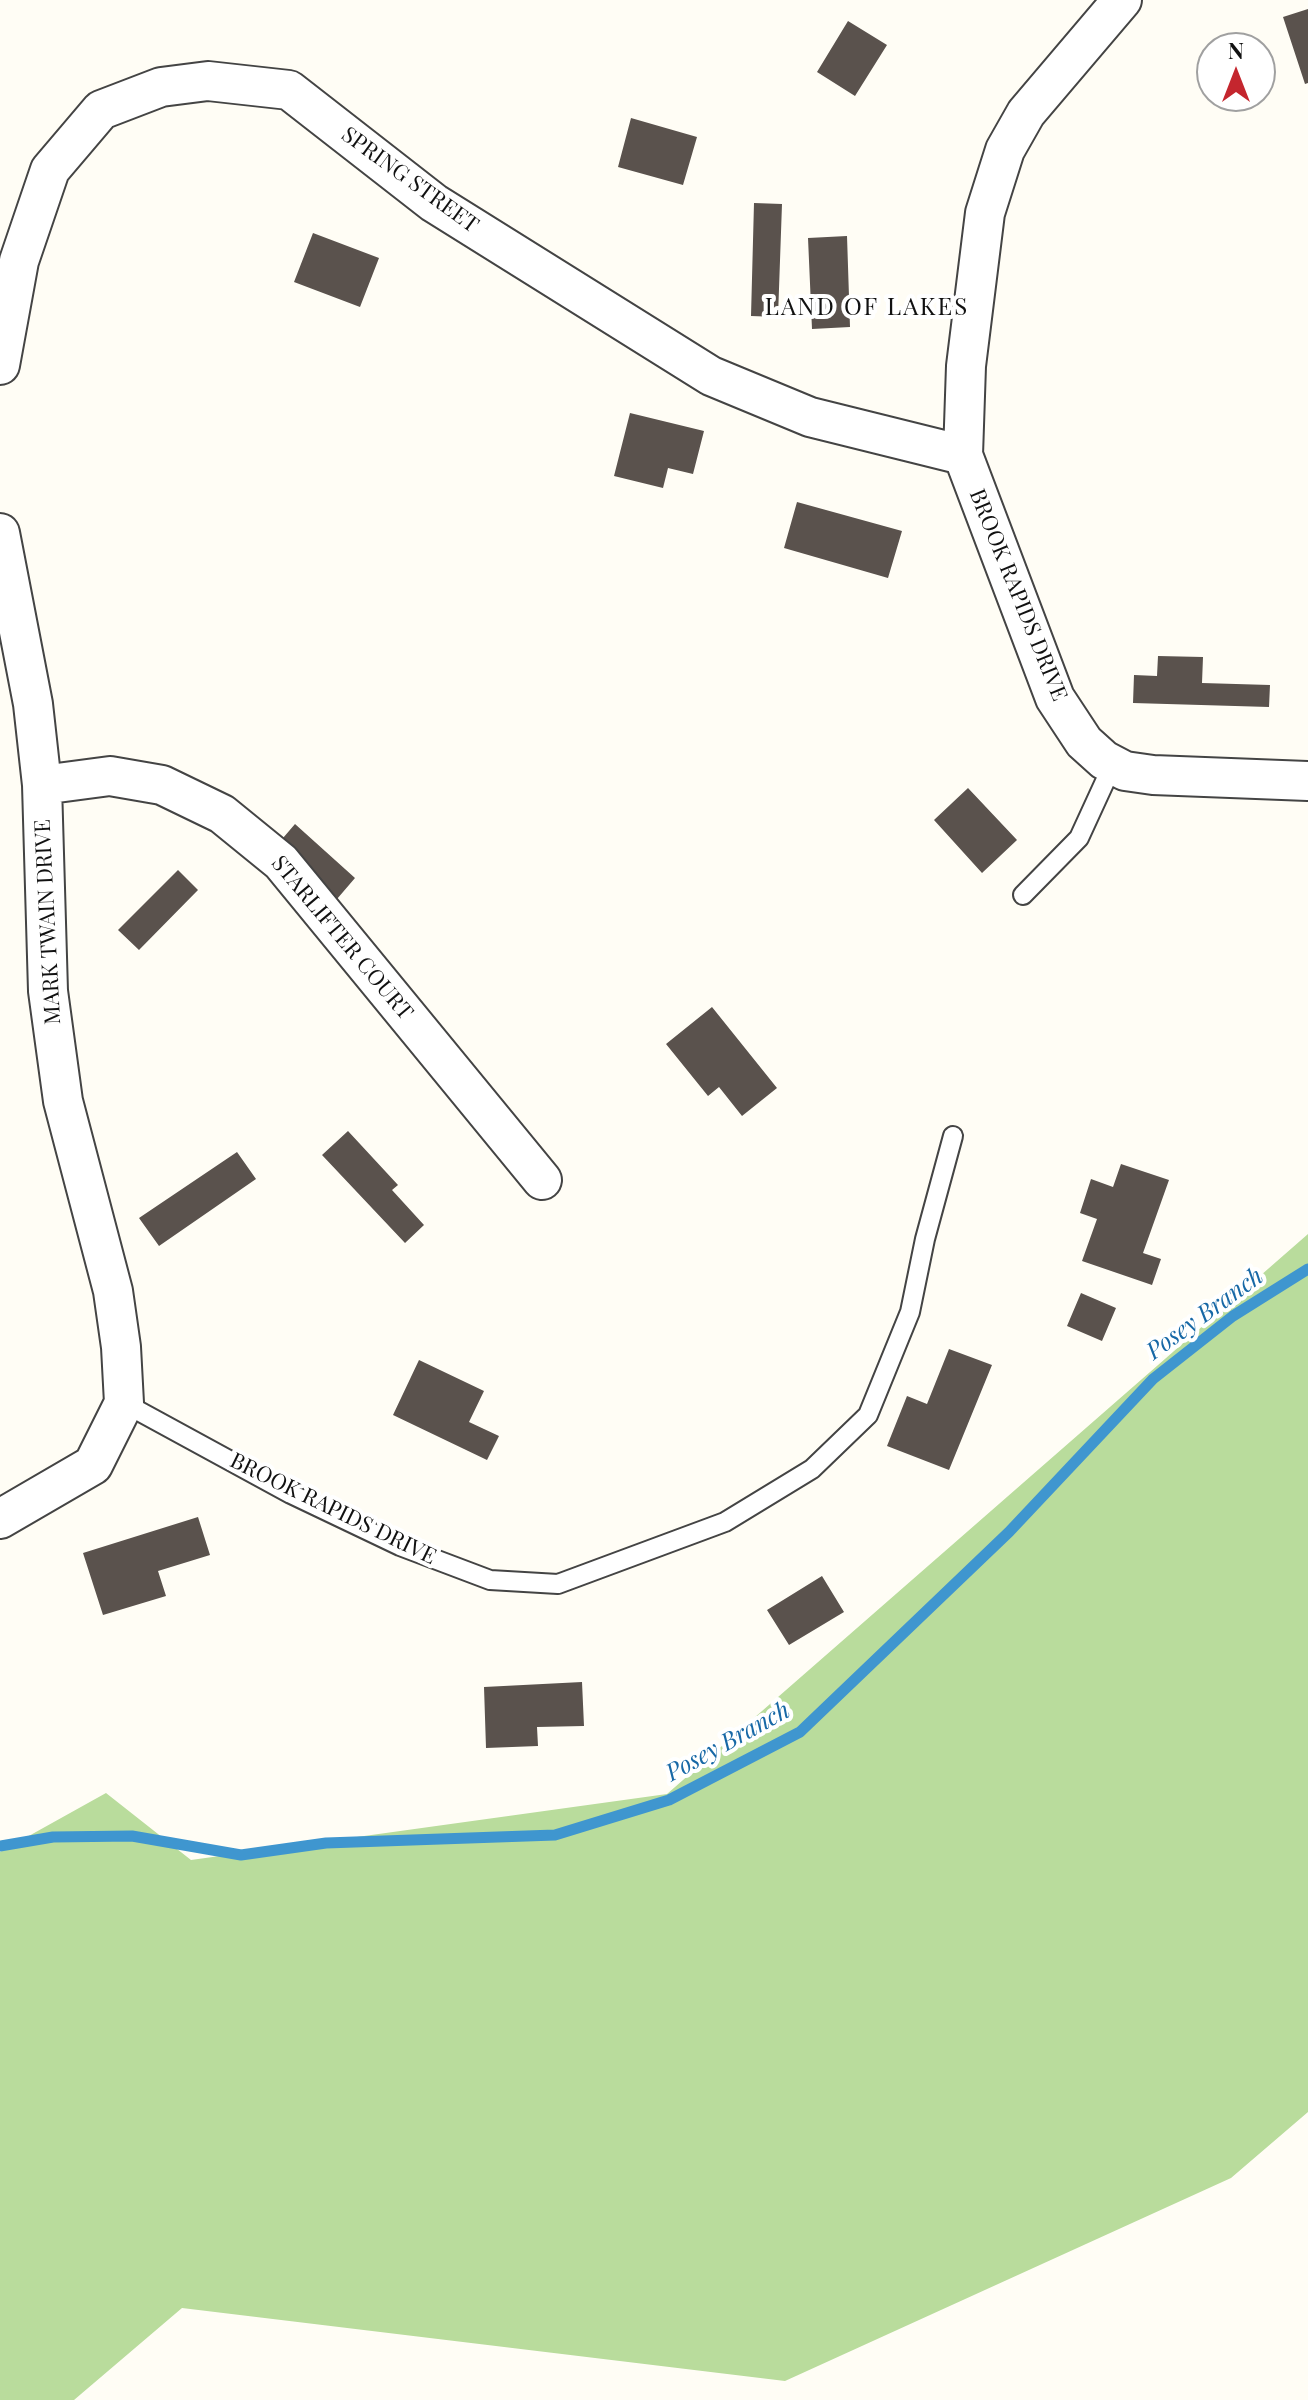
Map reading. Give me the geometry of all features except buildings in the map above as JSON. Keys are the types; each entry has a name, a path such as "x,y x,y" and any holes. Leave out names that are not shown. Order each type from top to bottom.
{"street":[{"path":"963,455 966,366 985,213 1005,150 1026,113 1122,0"},
{"name":"SPRING STREET","path":"0,365 19,261 50,170 101,110 161,87 208,81 289,90 434,203 711,376 810,417 963,455"},
{"name":"BROOK RAPIDS DRIVE","path":"963,455 1055,698 1084,742 1125,771 1153,775 1308,781"},
{"name":"MARK TWAIN DRIVE","path":"0,533 33,704 42,785 48,991 63,1101 113,1291 121,1347 124,1403"},
{"name":"STARLIFTER COURT","path":"42,785 110,776 162,785 222,814 281,862 542,1180"},
{"path":"0,1519 93,1465 124,1403"}],"lane":[{"path":"1023,895 1079,838 1113,764"},
{"name":"BROOK RAPIDS DRIVE","path":"124,1403 291,1494 400,1546 490,1580 558,1584 725,1522 812,1469 868,1415 910,1312 925,1239 953,1136"}],"green space":[{"path":"1308,1234 1308,2112 1231,2178 785,2381 182,2308 74,2400 0,2400 0,1852 106,1793 191,1860 667,1794"}],"waterway":[{"name":"Posey Branch","path":"0,1846 53,1837 132,1836 241,1855 326,1843 555,1835 669,1800 800,1732 1009,1532 1153,1379 1233,1316 1308,1269"}],"district":[{"name":"LAND OF LAKES","path":"867,308"}]}
